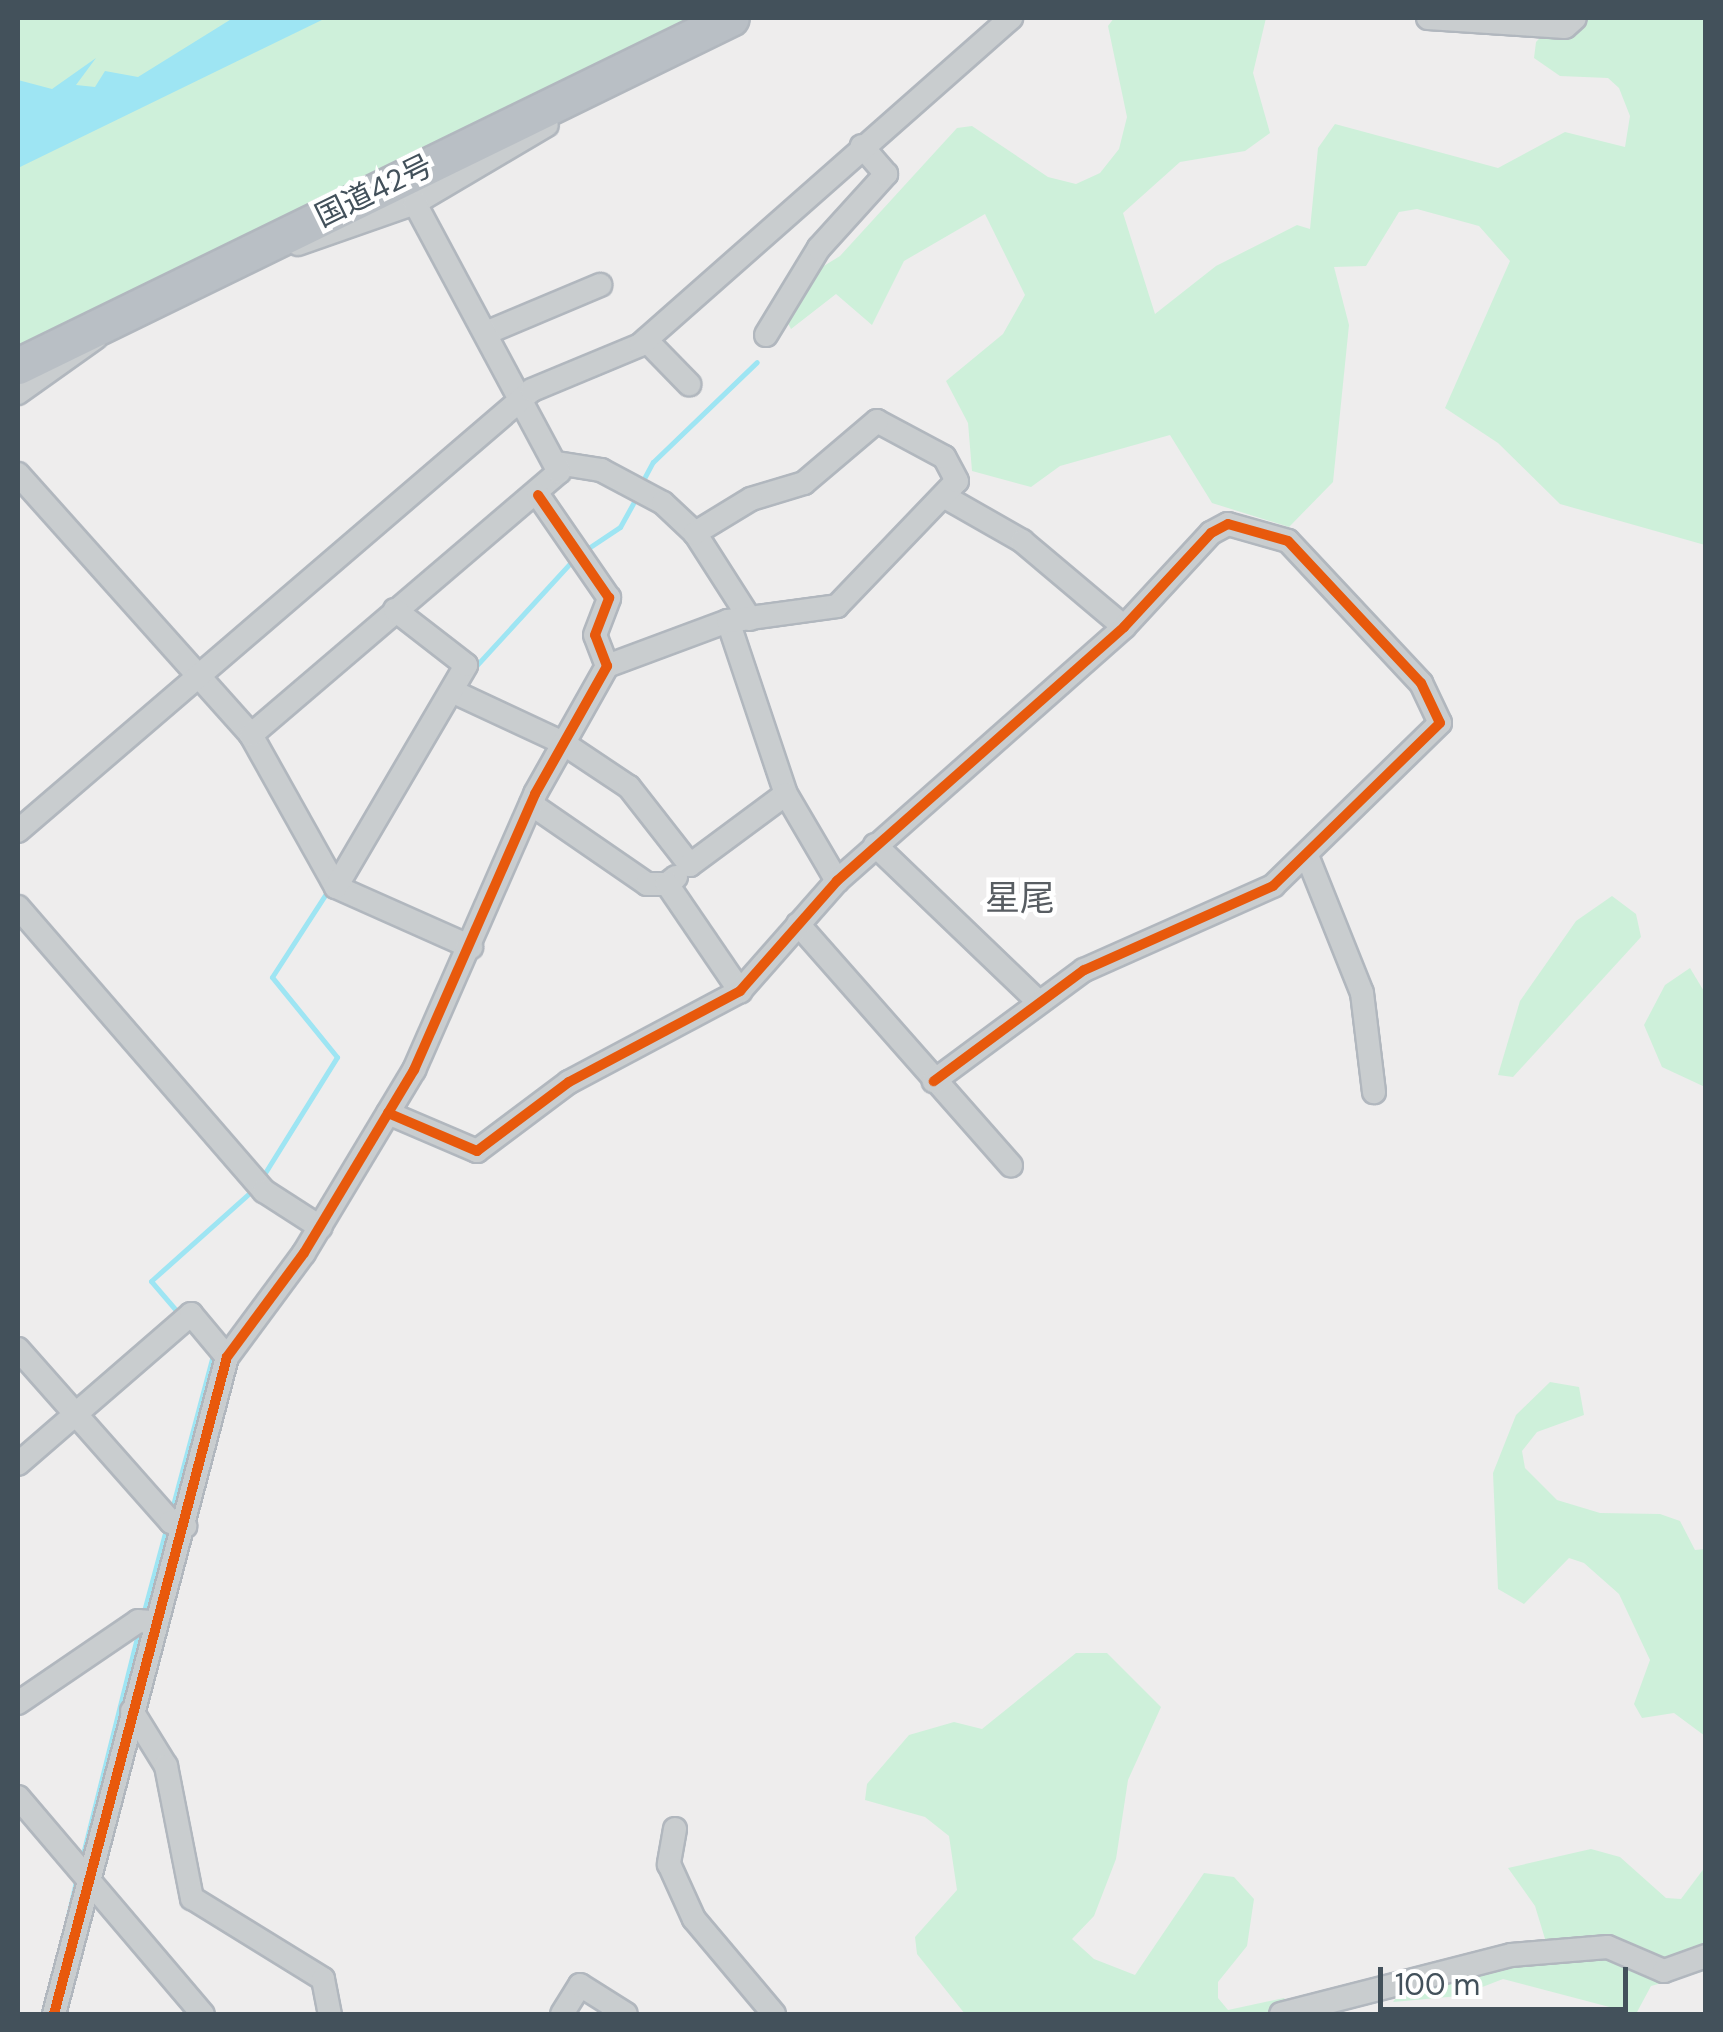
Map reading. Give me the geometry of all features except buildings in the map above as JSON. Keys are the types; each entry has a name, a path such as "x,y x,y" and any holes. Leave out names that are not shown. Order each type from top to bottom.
{"highway":[{"name":"国道42号","path":"18,366 731,18"}],"street":[{"path":"18,832 196,674 522,398 646,340 1011,18"},
{"path":"1428,18 1565,27 1574,18"},
{"path":"266,244 289,246 416,204 582,105 602,79"},
{"path":"766,335 818,248 886,174 862,146"},
{"path":"416,204 557,463 614,475 695,533 739,620 786,794 837,881"},
{"path":"486,332 600,284"},
{"path":"18,393 87,349 94,328"},
{"path":"646,340 689,384"},
{"path":"54,2014 154,1622 185,1526 228,1358 320,1227 388,1114 471,947 531,804 608,666 739,620 837,606 958,481 950,463 877,421 804,483 751,499 695,533"},
{"path":"252,735 395,610 538,496 557,463"},
{"path":"18,474 252,735 336,887 471,947"},
{"path":"538,496 609,598 596,636 608,666"},
{"path":"945,497 1022,541 1124,627"},
{"path":"388,1114 477,1152 569,1082 740,991 837,881 1124,627 1211,532 1239,526 1288,540 1437,702 1440,723 1308,858 1273,886 1111,955 1039,1002 934,1081"},
{"path":"336,887 456,693 465,660 395,610"},
{"path":"456,693 563,743 629,787 690,866"},
{"path":"667,884 786,794"},
{"path":"531,804 634,876 667,884 740,991"},
{"path":"875,846 1039,1002"},
{"path":"1308,858 1362,994 1374,1092"},
{"path":"18,908 264,1190 320,1227"},
{"path":"798,924 1011,1166"},
{"path":"18,1464 191,1314 228,1358"},
{"path":"18,1348 171,1522 185,1526"},
{"path":"18,1703 138,1621 154,1622"},
{"path":"132,1711 166,1766 192,1898 323,1979 330,2014"},
{"path":"18,1797 203,2014"},
{"path":"675,1829 670,1864 694,1919 774,2014"},
{"path":"1281,2014 1511,1954 1608,1946 1664,1971 1706,1956"},
{"path":"562,2014 580,1986 626,2014"}],"green space":[{"path":"18,18 710,18 18,361"},
{"path":"1114,18 1266,18 1253,73 1270,133 1245,151 1180,162 1123,213 1155,314 1216,266 1297,225 1310,229 1318,148 1335,124 1498,168 1565,132 1625,147 1630,116 1619,88 1608,78 1560,76 1534,58 1536,42 1559,18 1705,18 1705,545 1560,504 1498,443 1445,408 1510,261 1479,226 1417,209 1399,212 1366,266 1334,267 1349,325 1333,482 1289,527 1212,503 1170,435 1060,466 1031,487 972,471 968,423 946,381 1003,334 1025,295 985,214 904,261 872,325 836,294 791,329 782,312 814,272 840,256 957,128 972,126 1048,177 1076,184 1100,173 1119,149 1127,117 1108,26"},
{"path":"1612,896 1636,914 1641,937 1513,1077 1498,1075 1520,1001 1576,921"},
{"path":"1690,968 1705,993 1705,1087 1662,1067 1644,1025 1665,985"},
{"path":"1550,1382 1579,1387 1584,1415 1537,1432 1522,1451 1525,1468 1557,1500 1600,1513 1660,1514 1680,1521 1695,1550 1705,1549 1705,1736 1674,1713 1642,1718 1634,1704 1650,1660 1619,1594 1584,1563 1569,1558 1524,1604 1498,1589 1493,1473 1516,1415"},
{"path":"1076,1653 1107,1653 1161,1707 1128,1780 1116,1859 1094,1916 1072,1939 1094,1959 1135,1975 1204,1873 1234,1877 1254,1899 1247,1946 1218,1982 1218,1998 1228,2010 1284,1998 1296,2014 965,2014 917,1954 915,1937 957,1890 949,1836 925,1817 865,1800 867,1784 909,1735 954,1722 982,1729"},
{"path":"1591,1849 1620,1857 1666,1898 1681,1899 1705,1867 1705,1971 1651,1986 1636,2014 1503,1979 1459,1996 1393,2002 1401,1991 1549,1952 1535,1906 1508,1868"}],"water":[{"path":"233,18 326,18 18,168 18,80 52,89 96,58 76,85 95,87 105,71 138,77"}],"waterway":[{"path":"592,376 637,357"},
{"path":"640,486 653,462 757,362"},
{"path":"584,551 620,527 637,496"},
{"path":"475,667 575,558"},
{"path":"263,1176 337,1057 272,977 329,889"},
{"path":"181,1316 151,1281 254,1189"},
{"path":"172,1509 213,1355"},
{"path":"143,1615 166,1529"},
{"path":"81,1862 139,1630"},
{"path":"68,1916 77,1878"}],"cycle path":[{"path":"54,2014 227,1357 304,1253 414,1070 535,794 607,666 595,635 609,598 538,495"},
{"path":"388,1113 477,1151 569,1082 740,991 837,881 1124,627 1211,533 1228,524 1288,541 1421,683 1440,723 1273,886 1084,970 934,1081"}],"district":[{"name":"星尾","path":"1020,898"}]}
